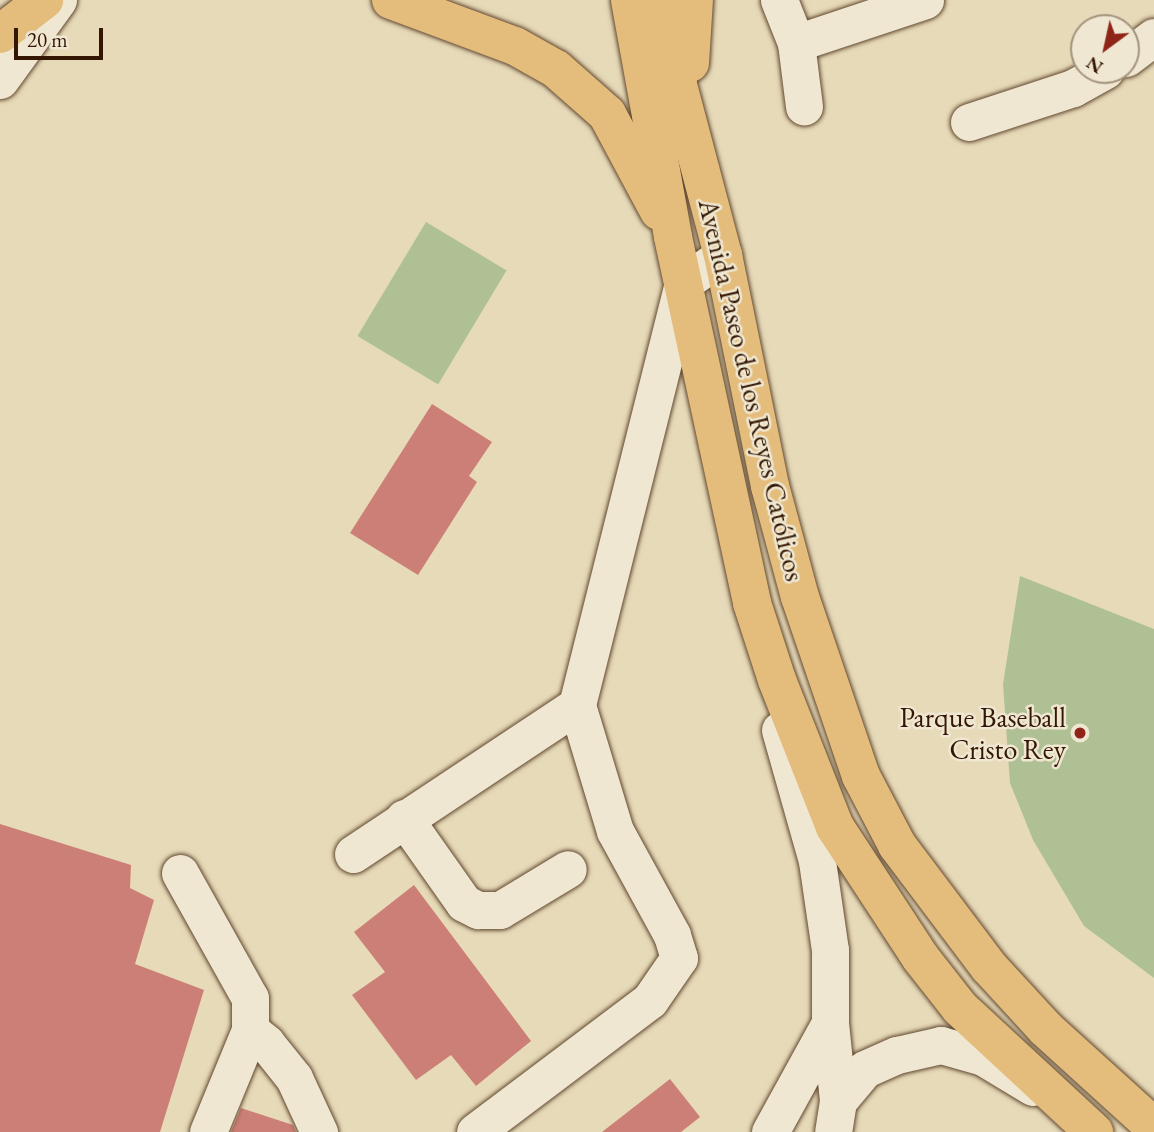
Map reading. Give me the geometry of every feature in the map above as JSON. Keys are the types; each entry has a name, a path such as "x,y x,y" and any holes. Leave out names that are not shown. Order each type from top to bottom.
{"main road":[{"path":"0,24 20,0"},
{"path":"0,34 44,0"},
{"path":"391,0 515,46 556,69 607,114 673,237"},
{"name":"Avenida Paseo de los Reyes Católicos","path":"631,0 673,237 752,603 776,680 835,827 920,957 960,1008 1079,1120"},
{"name":"Avenida Paseo de los Reyes Católicos","path":"664,0 678,85 688,114 723,255 770,486 800,597 862,776 897,845 944,912 1046,1029 1120,1099 1154,1127"},
{"path":"688,114 694,0"}],"street":[{"path":"0,80 58,0"},
{"path":"779,0 796,43 804,106"},
{"path":"796,43 925,0"},
{"path":"969,122 1080,84"},
{"path":"475,1132 650,1000 679,958 672,935 615,831 577,705 683,283 723,255"},
{"name":"Avenida Paseo de los Reyes Católicos","path":"752,603 768,689 817,862 830,950 830,1023 836,1116"},
{"path":"353,854 577,705"},
{"path":"404,818 464,903 478,910 500,910 568,869"},
{"path":"180,873 250,998 250,1030 208,1132"},
{"path":"770,1132 830,1023"},
{"path":"250,1030 266,1042 294,1079 319,1132"},
{"name":"Avenida Paseo de los Reyes Católicos","path":"836,1116 865,1069 897,1055 941,1045 983,1057 1079,1120"}],"green space":[{"path":"426,222 507,270 438,384 357,336"},
{"name":"Parque Baseball Cristo Rey","path":"1020,576 1154,629 1154,978 1084,926 1033,840 1010,783 1003,684"}],"building":[{"path":"432,404 492,442 469,476 477,482 418,575 350,533"},
{"path":"0,824 131,865 130,888 154,900 135,964 204,990 160,1132 0,1132"},
{"path":"414,885 531,1041 476,1086 451,1055 416,1080 352,995 385,972 354,932"},
{"path":"670,1079 700,1117 681,1132 602,1132"},
{"path":"241,1108 293,1125 296,1132 231,1132"}],"place":[{"name":"Parque Baseball Cristo Rey","path":"1080,733"}]}
